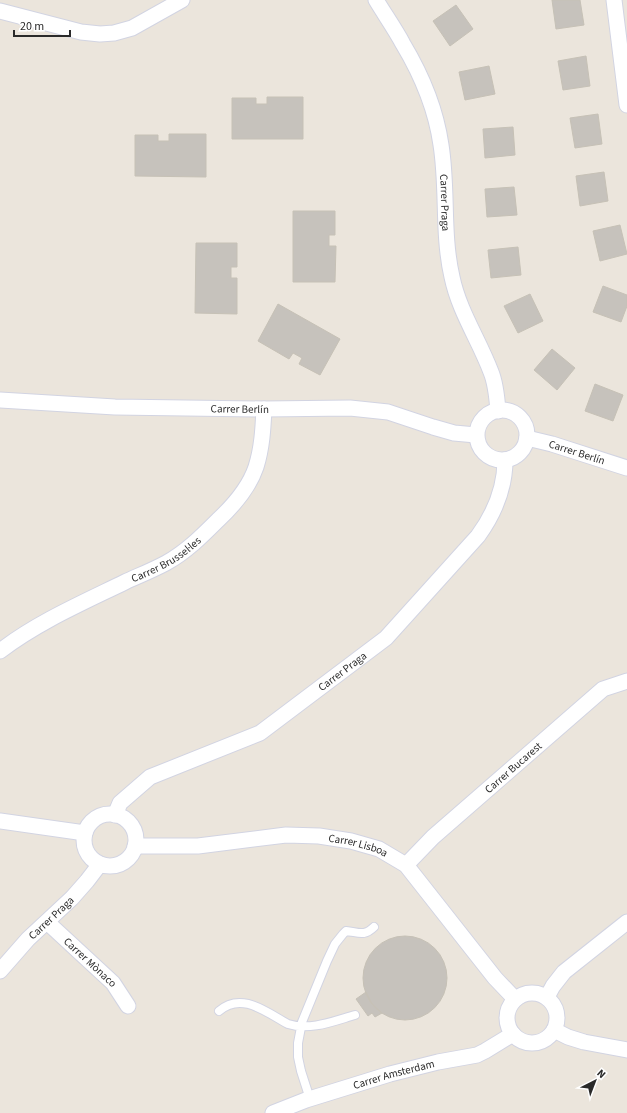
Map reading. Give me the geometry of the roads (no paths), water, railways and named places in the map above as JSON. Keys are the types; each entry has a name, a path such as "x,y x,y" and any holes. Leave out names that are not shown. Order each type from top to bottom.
{"street":[{"path":"0,11 81,32 100,34 114,33 132,28 182,0"},
{"name":"Carrer Praga","path":"376,0 403,44 420,76 435,116 441,146 445,235 452,279 460,302 491,372 496,390 498,410"},
{"path":"614,0 627,106"},
{"name":"Carrer Berlín","path":"0,400 115,407 264,410 368,409 388,412 454,433 476,435"},
{"name":"Carrer Brussel·les","path":"0,651 42,623 166,563 189,547 207,531 230,509 246,489 256,467 262,443 264,410"},
{"path":"498,410 505,410 513,413 520,418 525,425 527,442 518,455 511,459 495,460 487,456 478,443 476,435 482,420 488,414 498,410"},
{"name":"Carrer Berlín","path":"527,438 545,442 627,468"},
{"name":"Carrer Praga","path":"115,815 120,803 150,777 260,733 386,638 478,536 488,522 500,494 505,470 505,460"},
{"name":"Carrer Bucarest","path":"406,865 433,837 603,689 627,681"},
{"path":"108,814 115,815 122,817 133,828 136,843 133,852 128,859 121,864 113,866 100,864 90,856 86,849 84,841 85,833 88,826 94,819 108,814"},
{"path":"0,821 85,833"},
{"name":"Carrer Lisboa","path":"135,846 198,846 286,835 318,836 351,841 379,849 406,865 495,978 516,999"},
{"name":"Carrer Praga","path":"0,970 28,939 87,881 100,864"},
{"name":"Carrer Mònaco","path":"46,922 113,983 128,1006"},
{"path":"547,997 553,986 564,972 627,922"},
{"path":"540,993 547,997 557,1011 558,1020 551,1035 545,1040 537,1043 529,1043 521,1040 513,1034 509,1029 507,1021 510,1005 522,994 540,993"},
{"path":"554,1030 568,1037 584,1042 627,1050"},
{"name":"Carrer Amsterdam","path":"273,1113 310,1099 413,1068 477,1055 513,1034"}],"lane":[{"path":"310,1099 298,1058 298,1043 308,1008 327,961 339,938 346,931 364,934 374,927"},
{"path":"219,1011 225,1006 235,1002 248,1003 294,1026 320,1024 355,1016"}]}
